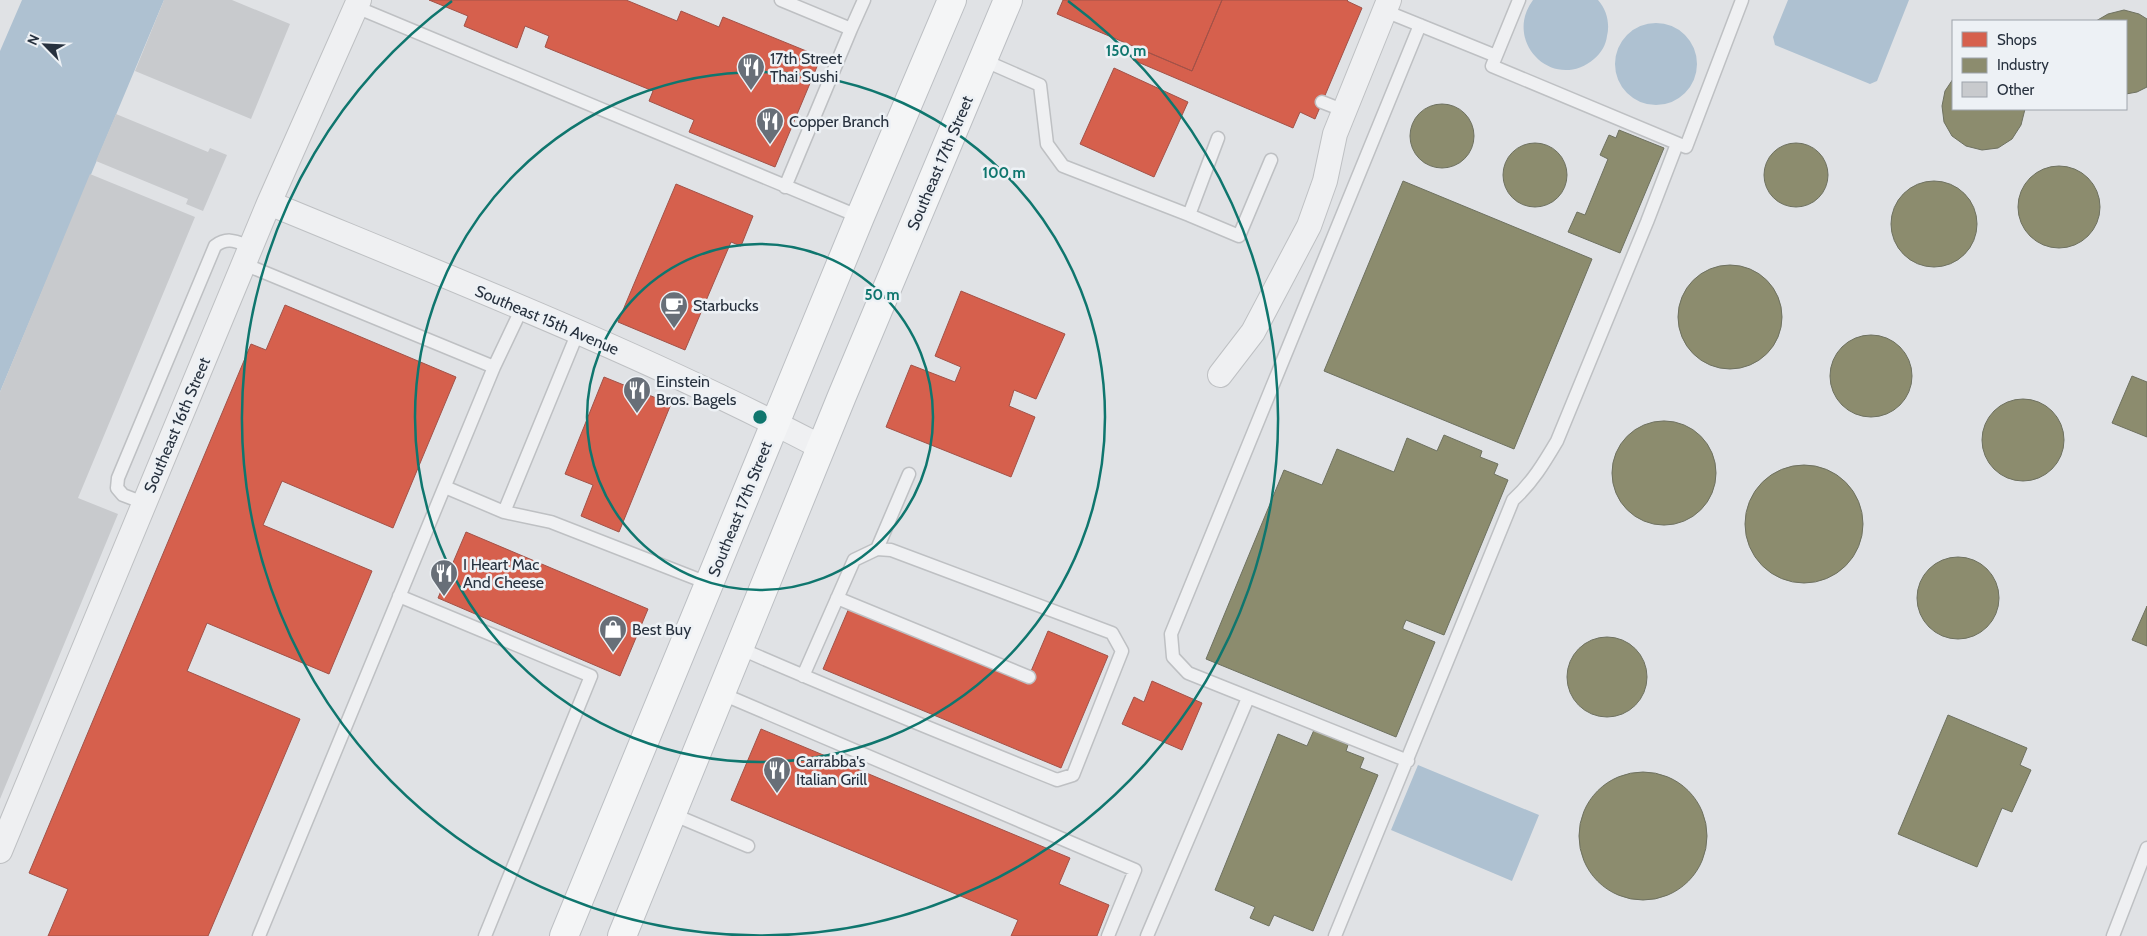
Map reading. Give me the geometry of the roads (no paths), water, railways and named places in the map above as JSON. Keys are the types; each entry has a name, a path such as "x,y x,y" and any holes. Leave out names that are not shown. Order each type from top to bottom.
{"main road":[{"name":"Southeast 17th Street","path":"564,936 860,217 952,0"},
{"name":"Southeast 17th Street","path":"622,936 821,447 1008,0"}],"street":[{"name":"Southeast 16th Street","path":"0,851 247,255 357,4"},
{"path":"1220,375 1253,332 1309,226 1326,181 1335,134 1387,6"},
{"name":"Southeast 15th Avenue","path":"269,203 578,332 776,423 821,447"}],"lane":[{"path":"781,0 851,30"},
{"path":"785,187 864,0"},
{"path":"1519,0 1492,66 1686,147 1742,0"},
{"path":"357,4 785,187 860,217"},
{"path":"1387,6 1420,26 1496,56"},
{"path":"1408,761 1188,673 1174,657 1171,634 1420,26"},
{"path":"983,60 1040,85 1047,144 1063,166 1239,236 1271,160"},
{"path":"1322,102 1345,111"},
{"path":"1188,215 1218,138"},
{"path":"1335,936 1513,500 1526,488 1542,467 1557,441 1677,144"},
{"path":"144,504 123,495 117,488 118,478 215,246 222,240 230,240 247,255 494,367"},
{"path":"258,936 494,367 522,308"},
{"path":"504,512 578,332"},
{"path":"877,549 909,474"},
{"path":"445,487 504,512 551,522 710,584"},
{"path":"739,648 802,676 1057,780 1073,775 1095,704 1122,651 1112,633 891,550 877,549 854,560 802,676"},
{"path":"399,596 591,676 485,936"},
{"path":"837,598 1029,677"},
{"path":"720,693 1135,870 1108,936"},
{"path":"1147,936 1248,698"},
{"path":"672,814 748,846"},
{"path":"2113,936 2142,879 2147,848"}],"water":[{"path":"22,0 164,0 0,392 0,51"},
{"path":"1533,0 1598,0 1607,17 1608,31 1603,49 1594,59 1579,68 1563,70 1549,66 1537,58 1528,46 1524,32 1525,16"},
{"path":"1788,0 1909,0 1877,81 1870,84 1775,45 1773,37"},
{"path":"1656,23 1672,26 1685,35 1694,48 1697,64 1694,80 1685,93 1672,102 1656,105 1640,102 1627,93 1618,80 1615,64 1618,48 1627,35 1640,26"},
{"path":"1418,765 1539,815 1512,881 1391,830"}],"place":[{"name":"17th Street Thai Sushi","path":"751,91"},
{"name":"Copper Branch","path":"770,145"},
{"name":"Starbucks","path":"674,329"},
{"name":"Einstein Bros. Bagels","path":"637,414"},
{"name":"I Heart Mac And Cheese","path":"444,597"},
{"name":"Best Buy","path":"613,653"},
{"name":"Carrabba's Italian Grill","path":"777,794"}]}
